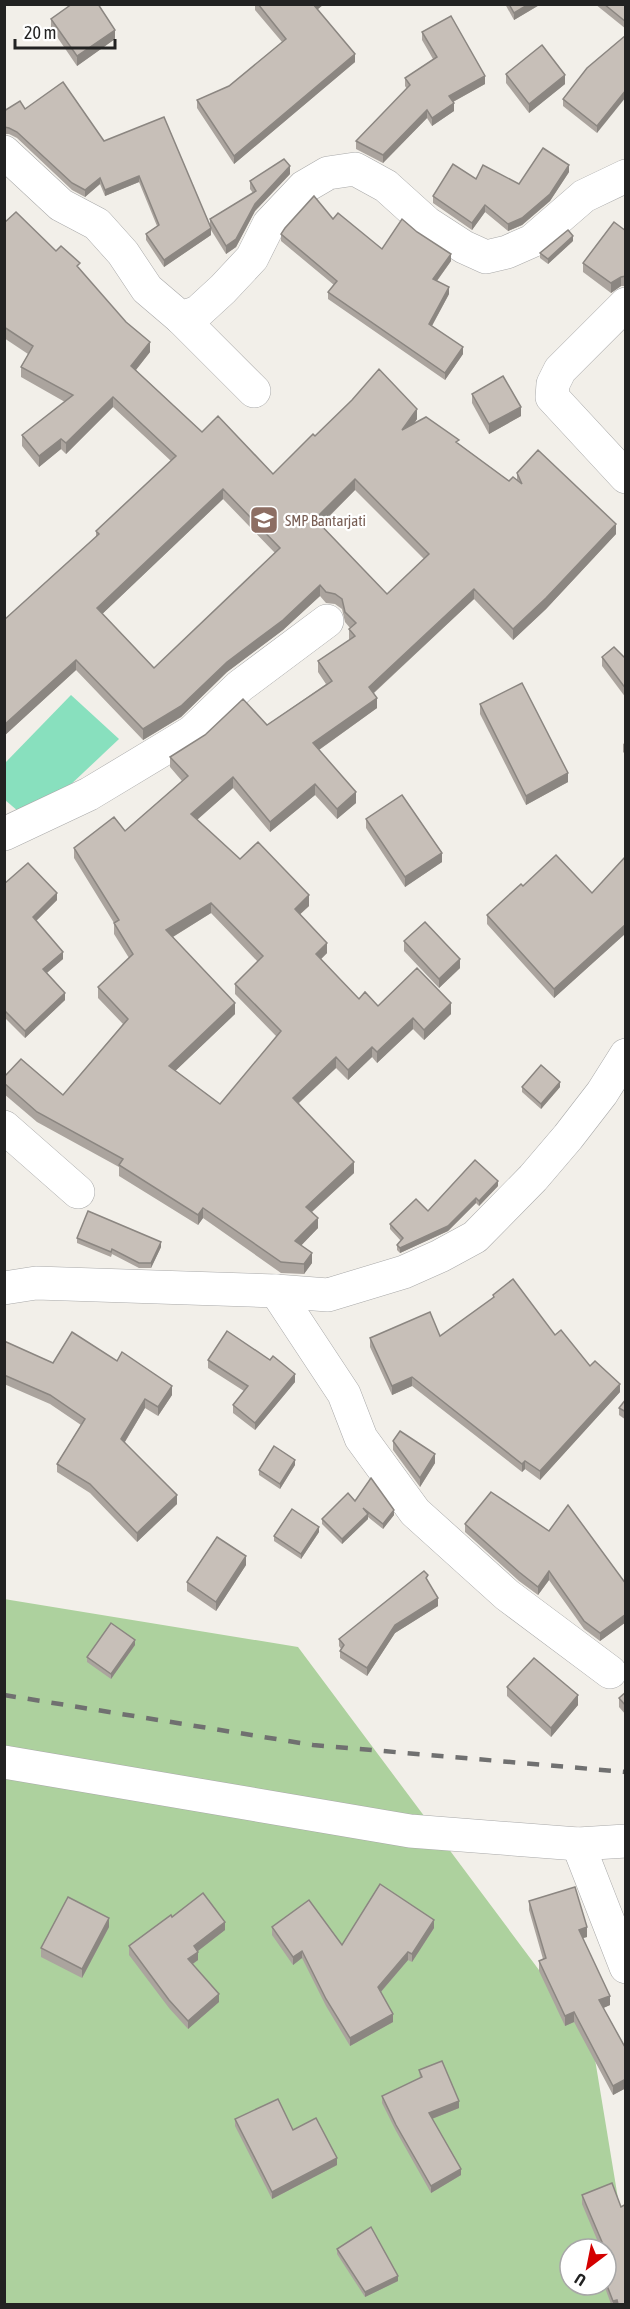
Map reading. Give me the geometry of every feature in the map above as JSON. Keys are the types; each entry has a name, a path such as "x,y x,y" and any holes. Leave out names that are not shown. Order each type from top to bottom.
{"street":[{"path":"4,152 61,205 97,224 123,253 147,289 181,318 254,391"},
{"path":"181,318 198,312 223,289 252,258 269,224 304,187 328,173 355,169 386,186 427,223 464,247 486,257 507,252 532,241 584,196 626,176"},
{"path":"626,304 560,370 553,384 552,397 626,477"},
{"path":"4,834 89,794 192,732 240,686 327,621"},
{"path":"4,1288 36,1282 328,1295 372,1283 440,1256 475,1237 533,1178 568,1137 602,1093 626,1055"},
{"path":"4,1127 78,1192"},
{"path":"276,1291 344,1394 362,1438 415,1512 507,1595 610,1672"},
{"path":"4,1762 410,1831 578,1844 626,1841"},
{"path":"578,1844 626,1967"}],"green space":[{"path":"71,695 119,739 31,822 5,800 5,763"},
{"path":"4,1599 298,1647 592,2041 625,2241 625,2304 5,2304"}],"building":[{"path":"72,4 98,4 115,30 77,56 51,19"},
{"path":"258,4 313,4 355,54 234,156 197,100 229,86 286,39"},
{"path":"509,4 529,4 514,13"},
{"path":"604,4 626,4 626,22"},
{"path":"451,16 485,76 449,96 454,103 432,118 427,110 383,155 356,141 410,85 405,78 437,57 422,32"},
{"path":"626,35 626,90 597,126 563,99 587,68"},
{"path":"542,45 565,75 529,104 506,74"},
{"path":"63,82 104,141 164,117 211,228 164,260 146,234 159,225 139,176 105,190 100,178 85,190 72,183 17,132 4,127 4,111 20,101 25,109"},
{"path":"543,148 569,165 550,194 522,218 508,224 485,205 472,223 433,196 453,164 476,179 483,165 519,184"},
{"path":"284,159 290,166 255,204 236,239 226,246 210,219 256,191 250,181"},
{"path":"314,196 333,219 338,213 382,249 402,219 417,232 451,254 433,279 449,287 429,324 463,347 445,373 328,292 337,281 281,234"},
{"path":"16,212 56,251 61,246 80,263 77,266 126,322 150,342 131,366 202,432 218,416 273,474 313,434 315,436 352,400 379,369 417,409 402,430 426,417 459,440 456,442 509,481 513,477 522,484 517,473 538,450 616,524 546,598 513,629 474,589 369,687 377,698 313,743 356,792 337,809 315,784 270,822 233,777 191,814 240,859 258,842 309,895 295,909 327,943 316,954 359,999 365,992 378,1006 417,968 451,1003 424,1030 413,1018 377,1052 372,1047 348,1070 336,1057 293,1098 354,1162 306,1207 318,1218 295,1241 312,1253 304,1264 281,1262 203,1208 198,1215 119,1165 123,1159 37,1112 4,1083 4,1077 21,1059 63,1095 128,1019 98,987 133,954 114,923 119,920 74,848 114,817 125,831 188,776 170,757 205,735 243,699 267,725 332,681 318,661 355,636 349,629 356,623 345,612 342,599 326,592 320,585 283,620 227,662 181,706 143,729 76,660 4,725 4,620 99,534 96,531 176,456 113,397 66,443 61,439 39,456 22,435 73,395 21,367 33,346 4,327 4,223","holes":["355,479 429,554 387,594 315,519","223,489 280,548 154,668 97,608","211,903 263,956 235,984 281,1031 220,1104 169,1066 235,1003 166,930"]},
{"path":"614,222 626,231 626,276 611,283 583,263"},
{"path":"568,230 573,236 548,259 540,253"},
{"path":"503,376 521,407 489,424 472,394"},
{"path":"614,647 626,659 626,689 602,657"},
{"path":"522,683 568,773 526,796 480,704"},
{"path":"402,795 442,853 405,877 366,819"},
{"path":"556,855 592,893 626,856 626,924 554,989 487,915"},
{"path":"28,863 57,893 33,917 63,952 43,969 65,993 25,1031 4,1010 4,884"},
{"path":"425,922 460,959 439,979 404,941"},
{"path":"541,1065 560,1082 541,1104 522,1087"},
{"path":"475,1160 498,1181 479,1201 476,1198 448,1226 400,1248 397,1245 403,1238 390,1224 416,1199 428,1211"},
{"path":"88,1211 161,1242 151,1263 139,1263 112,1249 111,1252 77,1238"},
{"path":"513,1279 555,1335 561,1330 590,1366 595,1361 620,1384 540,1471 525,1461 522,1464 412,1377 392,1386 370,1338 430,1312 440,1336 494,1297 493,1295"},
{"path":"227,1331 270,1360 273,1356 295,1374 255,1423 233,1405 248,1386 208,1360"},
{"path":"72,1332 117,1361 122,1352 172,1386 158,1407 145,1399 121,1439 177,1495 137,1533 90,1484 57,1464 85,1419 50,1395 4,1375 4,1341 53,1363"},
{"path":"626,1399 626,1412 619,1408"},
{"path":"400,1431 435,1454 420,1478 393,1441"},
{"path":"274,1446 295,1460 280,1484 259,1470"},
{"path":"371,1478 394,1510 383,1524 363,1508 368,1514 342,1539 322,1519 348,1493 355,1501"},
{"path":"491,1492 549,1531 568,1505 626,1584 626,1614 600,1633 584,1621 549,1571 538,1587 465,1524"},
{"path":"292,1509 319,1527 301,1554 274,1536"},
{"path":"217,1537 246,1556 216,1602 187,1582"},
{"path":"424,1571 438,1598 395,1625 367,1668 340,1651 344,1645 339,1639"},
{"path":"111,1623 135,1640 111,1674 87,1657"},
{"path":"534,1658 578,1695 551,1728 507,1687"},
{"path":"626,1692 626,1706 619,1698"},
{"path":"380,1884 434,1920 412,1954 408,1952 378,1987 393,2014 350,2038 326,1999 302,1951 293,1957 272,1927 309,1900 342,1945"},
{"path":"575,1887 587,1927 579,1930 610,1996 599,2000 626,2049 626,2079 613,2086 574,2012 565,2016 539,1961 546,1958 529,1901"},
{"path":"203,1893 225,1922 194,1946 198,1952 188,1959 219,1994 188,2021 169,2000 129,1946"},
{"path":"68,1897 109,1918 82,1969 41,1948"},
{"path":"442,2061 459,2101 429,2113 461,2169 431,2186 382,2096 422,2077 419,2070"},
{"path":"278,2099 293,2130 316,2118 337,2158 272,2192 235,2119"},
{"path":"612,2183 621,2207 626,2204 626,2304 618,2304 617,2300 613,2301 611,2297 618,2297 618,2237 600,2237 582,2195"},
{"path":"371,2227 398,2276 365,2292 337,2249"}],"railway":[{"path":"4,1695 313,1745 626,1772"}],"place":[{"name":"SMP Bantarjati","path":"264,520"}]}
